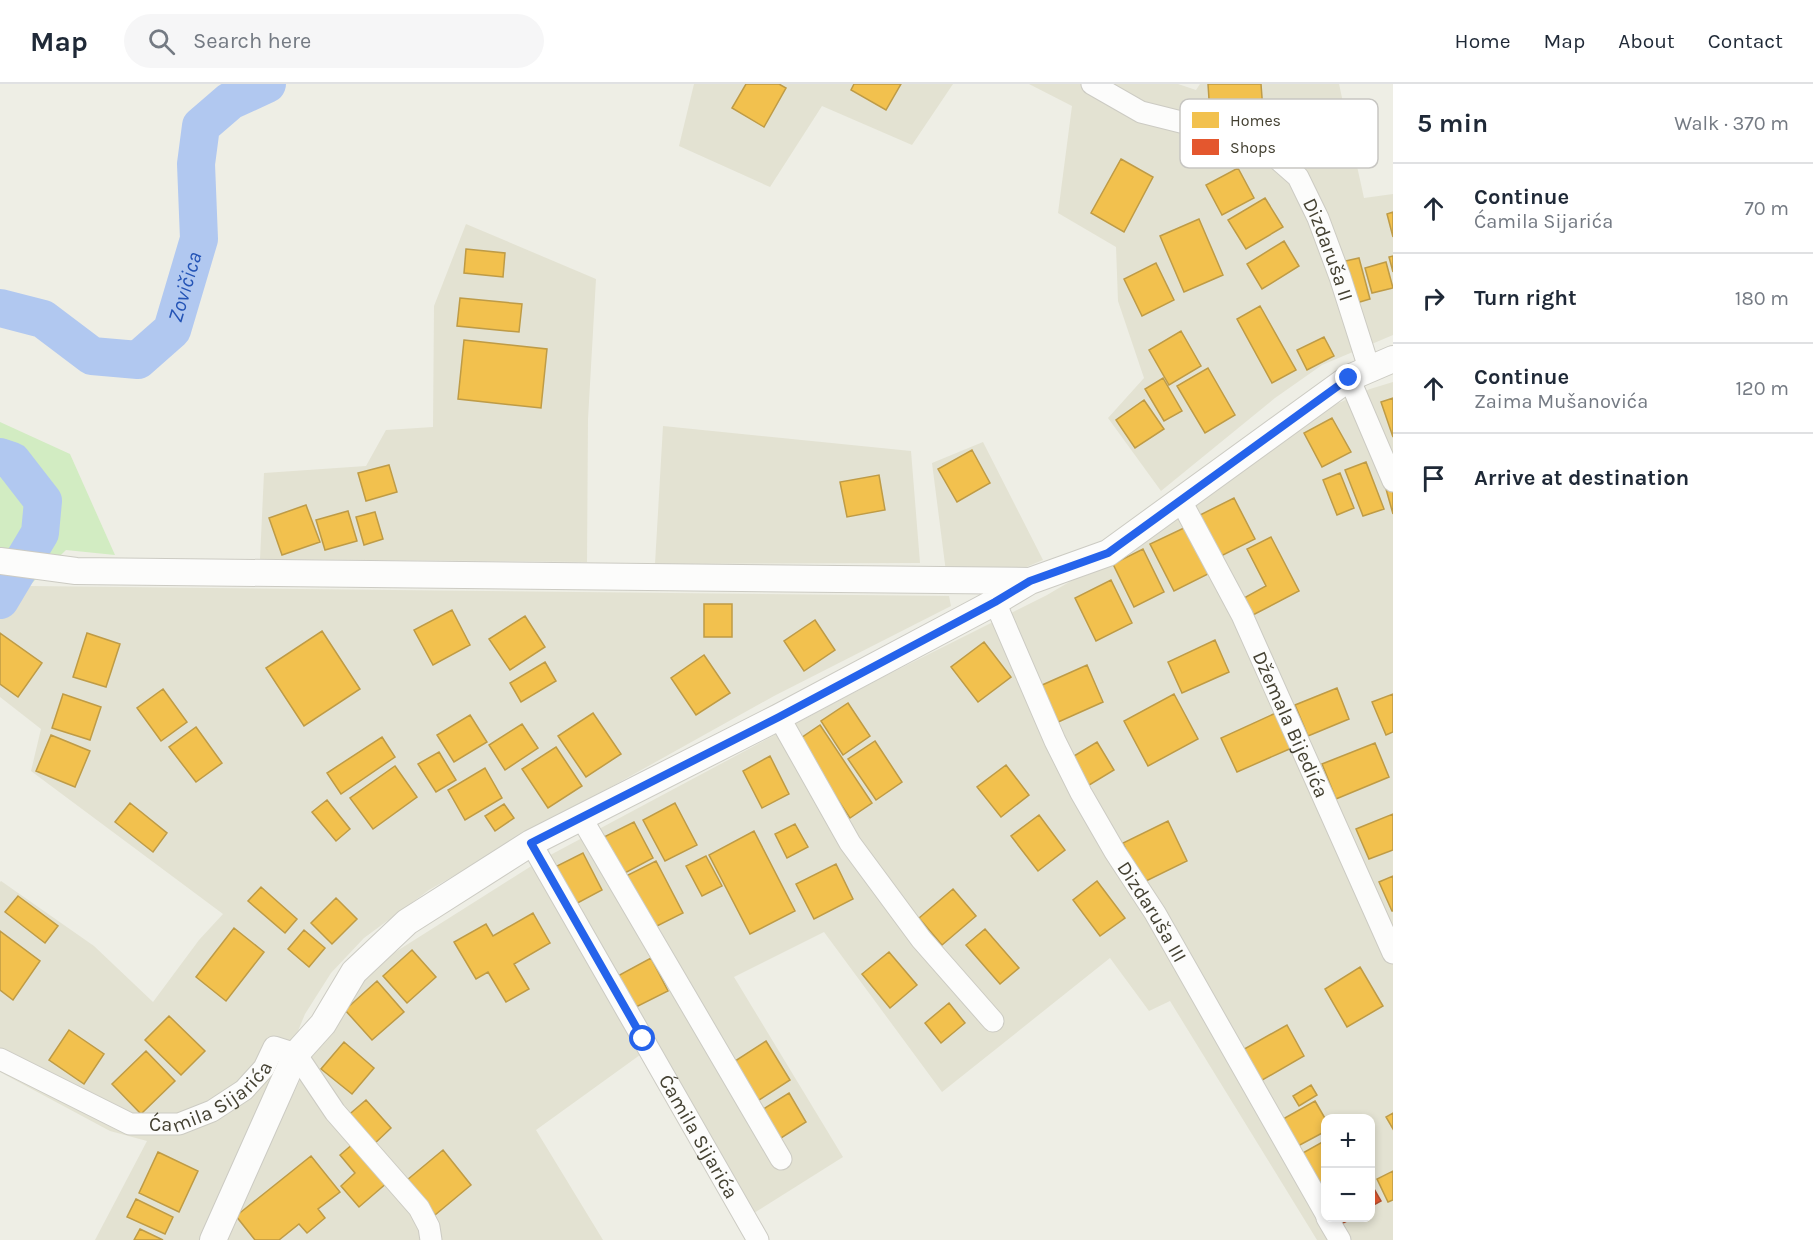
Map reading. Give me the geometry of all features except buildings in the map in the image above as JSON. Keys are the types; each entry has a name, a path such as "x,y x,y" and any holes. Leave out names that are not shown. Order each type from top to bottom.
{"street":[{"name":"Dizdaruša II","path":"1092,84 1142,112 1180,122"},
{"name":"Dizdaruša II","path":"1288,168 1298,177 1318,218 1340,277 1359,373 1392,481"},
{"path":"213,1240 296,1054 323,1024 354,972 407,922 531,843 779,717 1030,581 1108,553 1359,373 1393,358"},
{"name":"Džemala Bijedića","path":"1181,501 1242,615 1393,953"},
{"path":"0,561 76,571 1030,581"},
{"name":"Dizdaruša III","path":"995,602 1055,741 1081,793 1115,852 1155,913 1321,1207"},
{"path":"779,717 850,843 921,939 993,1021"},
{"path":"582,819 781,1159"},
{"name":"Ćamila Sijarića","path":"531,843 758,1240"},
{"name":"Ćamila Sijarića","path":"0,1059 130,1124 178,1124 212,1111 244,1090 264,1068 274,1047 296,1054 335,1112 419,1208 429,1227 430,1240"},
{"name":"Dizdaruša III","path":"1330,1222 1340,1240"}],"shaded area":[{"path":"694,84 953,84 912,145 822,106 770,187 679,146"},
{"path":"1029,84 1178,84 1196,90 1200,84 1339,84 1342,99 1180,99 1180,168 1357,168 1364,198 1393,194 1393,335 1322,365 1275,398 1161,491 1108,418 1144,378 1118,301 1116,247 1058,213 1072,106"},
{"path":"466,224 596,279 588,419 587,562 260,559 264,473 366,466 386,430 433,427 434,306"},
{"path":"1393,382 1393,1240 1317,1240 1170,1001 1149,1011 1110,958 942,1092 824,932 734,977 843,1157 754,1213 651,1047 536,1130 603,1240 221,1240 314,1052 359,975 541,860 887,675 1047,595 1112,557 1332,406 1370,389"},
{"path":"663,426 911,451 920,563 655,564"},
{"path":"983,442 1043,560 1024,568 946,572 932,463"},
{"path":"30,586 949,596 951,606 774,696 548,822 429,890 364,938 331,973 305,1014 269,1101 203,1240 95,1240 147,1141 110,1131 0,1072 0,882 94,946 153,1002 199,940 223,914 31,771 41,729 0,697 0,614"}],"green space":[{"path":"0,422 70,454 115,555 66,550 0,614"}],"waterway":[{"name":"Zovičica","path":"0,308 43,319 92,356 138,360 172,330 199,239 196,164 201,126 230,101 267,84"},
{"name":"Zovičica","path":"0,457 12,461 43,501 40,533 0,600"}],"route":[{"path":"643,1039 531,843 779,717 1030,581 1108,553 1349,378"}]}
